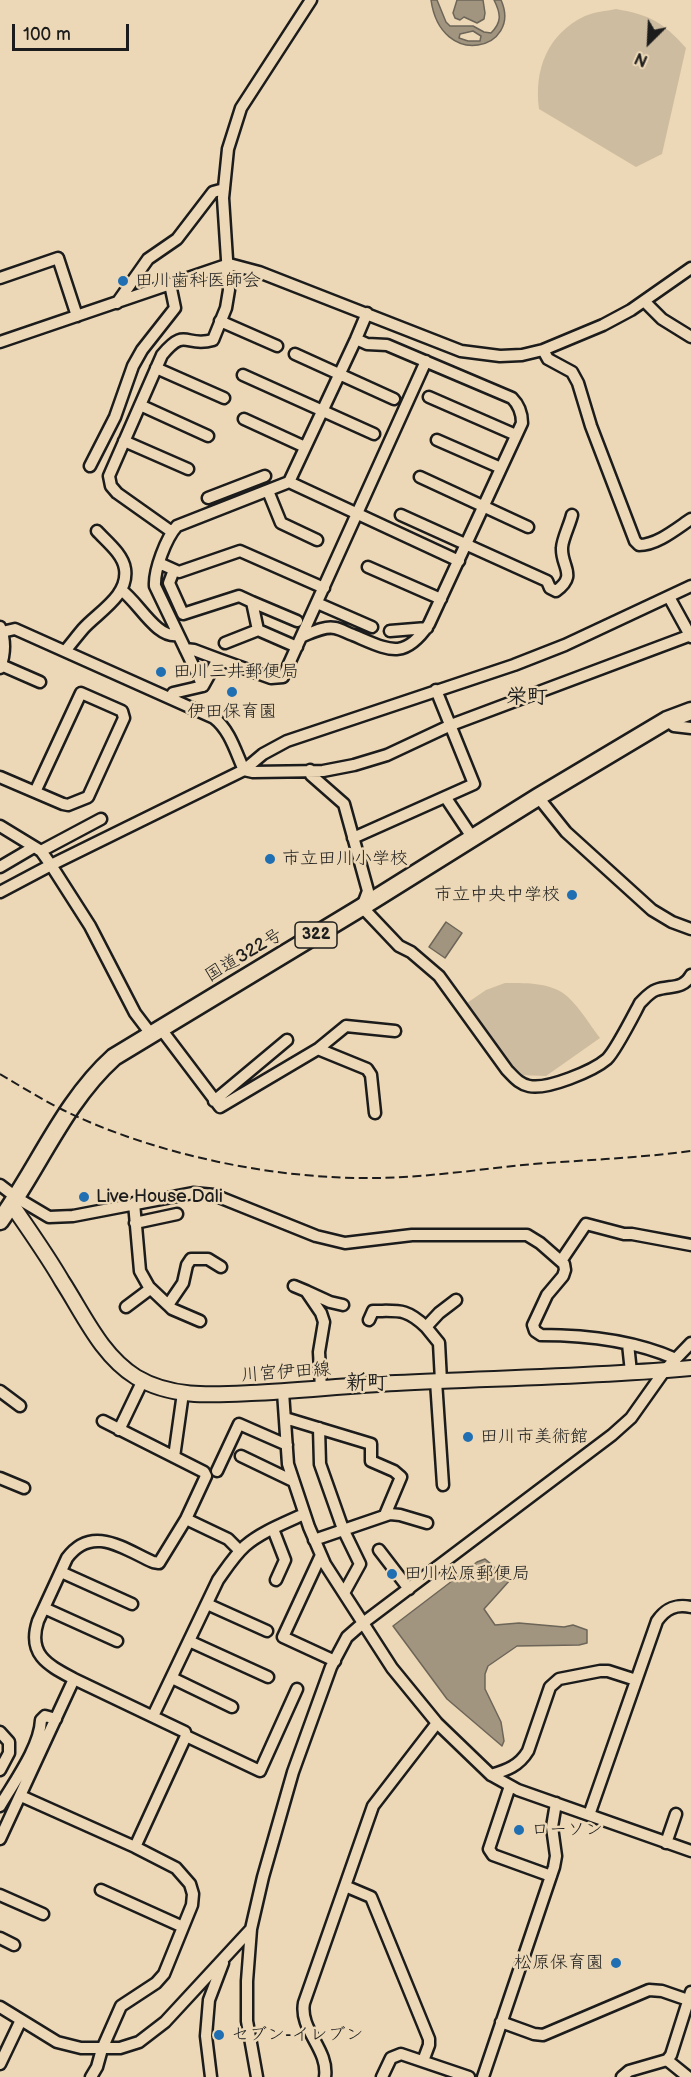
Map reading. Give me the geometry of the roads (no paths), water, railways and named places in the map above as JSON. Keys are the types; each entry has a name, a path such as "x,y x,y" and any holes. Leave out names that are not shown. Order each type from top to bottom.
{"highway":[{"name":"国道322号","path":"0,1221 14,1202 80,1093 94,1075 114,1057 538,797 667,720 691,711"}],"main road":[{"name":"川宮伊田線","path":"14,1202 104,1347 123,1366 143,1380 172,1392 200,1395 283,1392 439,1381 691,1368"}],"street":[{"path":"172,532 117,493 111,486 109,476 162,355 172,342 184,338 200,344 213,340 226,308 229,290 224,189 228,150 241,108 310,0"},
{"path":"117,303 148,259 177,238 213,192 224,189"},
{"path":"0,278 58,258 77,316"},
{"path":"0,342 228,264 259,272 461,351 500,356 522,355 543,350 603,326 644,301 691,267"},
{"path":"90,466 115,417 133,366 142,350 175,308 170,284"},
{"path":"644,301 662,319 691,337"},
{"path":"203,686 155,586 154,575 172,532 177,526 289,482 367,313"},
{"path":"220,321 277,346"},
{"path":"303,636 316,630 336,628 380,647 397,650 419,640 441,599 522,423 522,414 517,402 512,398 387,345 367,344 356,339"},
{"path":"543,350 548,359 572,372 578,383 591,426 635,541 647,545 691,519"},
{"path":"295,354 394,399"},
{"path":"185,649 194,650 271,678 283,677 426,361"},
{"path":"156,368 224,398"},
{"path":"243,375 374,434"},
{"path":"429,397 516,435"},
{"path":"140,405 208,436"},
{"path":"244,419 305,447"},
{"path":"437,440 501,468"},
{"path":"124,441 188,470"},
{"path":"213,512 206,493 266,476"},
{"path":"420,477 528,527"},
{"path":"289,482 459,561"},
{"path":"268,491 281,523 317,540"},
{"path":"401,515 547,581 550,588 556,591 563,586 568,575 562,547 572,515"},
{"path":"65,651 121,590 125,568 118,555 97,531"},
{"path":"159,563 179,572 240,550 324,588"},
{"path":"369,567 441,599"},
{"path":"174,570 169,583 183,614 238,596 297,621"},
{"path":"0,892 244,771 263,754 287,741 514,665 555,649 691,586"},
{"path":"121,590 158,628 172,636 178,635"},
{"path":"244,771 323,771 354,765 387,755 451,726 691,636 669,597"},
{"path":"252,602 258,630"},
{"path":"317,603 372,627"},
{"path":"390,631 427,628"},
{"path":"40,682 1,667 5,656 1,629 15,629 171,698 219,722 228,734 244,771"},
{"path":"225,643 258,630 297,647"},
{"path":"171,698 173,693 203,686 218,659"},
{"path":"353,838 474,784 436,690"},
{"path":"0,777 35,792 68,805 88,797 124,718 122,711 81,693 35,792"},
{"path":"667,720 674,726 691,728"},
{"path":"310,770 311,775 344,804 368,891 362,907 399,946 411,952 439,976 507,1070 520,1083 545,1086 602,1062 608,1058 640,1003 647,996 655,990 681,986 691,975"},
{"path":"538,797 566,832 645,904 672,922 691,929"},
{"path":"446,798 472,837"},
{"path":"0,867 101,819"},
{"path":"0,826 37,849 51,865 90,926 135,1013 156,1032 220,1107 318,1049 346,1026 395,1031"},
{"path":"214,1101 287,1040"},
{"path":"318,1049 367,1069 371,1075 375,1113"},
{"path":"0,1185 14,1202 49,1217 73,1216 193,1193 214,1195 316,1236 345,1243 412,1235 527,1235 561,1261 565,1269 563,1276 547,1294 533,1325 535,1331 541,1335 604,1338 656,1350 676,1359"},
{"path":"134,1203 140,1271 150,1289 172,1309 200,1321"},
{"path":"135,1223 177,1214"},
{"path":"561,1261 586,1224 624,1234 691,1245"},
{"path":"168,1305 183,1283 187,1265 191,1259 208,1258 221,1267"},
{"path":"294,1286 330,1302 343,1305"},
{"path":"126,1307 150,1289"},
{"path":"306,1291 321,1313 324,1322 319,1352 321,1389"},
{"path":"426,1327 456,1300"},
{"path":"369,1320 373,1311 404,1312 413,1315 440,1343 439,1381 443,1485"},
{"path":"257,2077 247,2021 251,1929 263,1877 293,1772 334,1660 347,1637 612,1435 631,1418 665,1370 691,1343"},
{"path":"628,1344 631,1372"},
{"path":"119,1430 143,1380"},
{"path":"283,1392 288,1464 314,1540 344,1593 392,1668 437,1723 491,1775 510,1786 691,1851"},
{"path":"1,1393 20,1406"},
{"path":"174,1457 183,1393"},
{"path":"285,1418 370,1444 371,1461 394,1471 401,1478 385,1515"},
{"path":"103,1421 204,1472 206,1476 186,1519 159,1563 103,1540 93,1540 72,1551 35,1631 35,1644 41,1657 50,1666 74,1679 153,1716 185,1732 186,1736 260,1771 297,1689"},
{"path":"217,1471 239,1424 287,1445"},
{"path":"319,1428 320,1464 344,1529 360,1564 344,1593"},
{"path":"241,1456 293,1480"},
{"path":"0,1478 24,1488"},
{"path":"153,1716 218,1580 245,1545 304,1515"},
{"path":"314,1540 385,1515 400,1515 428,1523"},
{"path":"186,1519 228,1539 240,1551"},
{"path":"273,1529 285,1560 276,1580"},
{"path":"379,1550 408,1589"},
{"path":"321,1555 283,1637 334,1660"},
{"path":"61,1572 132,1604"},
{"path":"207,1604 267,1631"},
{"path":"589,1815 661,1616 670,1608 678,1605 691,1607"},
{"path":"45,1608 117,1641"},
{"path":"189,1641 268,1677"},
{"path":"491,1775 507,1770 522,1760 528,1751 550,1687 559,1679 608,1671 636,1680"},
{"path":"172,1678 232,1707"},
{"path":"0,1839 74,1679"},
{"path":"0,1806 40,1733 41,1720 45,1716 56,1719"},
{"path":"325,2077 327,2066 325,2059 304,2019 303,2012 373,1806 437,1723"},
{"path":"0,1732 9,1742 9,1753 0,1770"},
{"path":"135,1847 186,1736"},
{"path":"510,1786 489,1849 493,1855 552,1876"},
{"path":"21,1796 176,1868 190,1884 193,1894 192,1905 164,1974 156,1983 121,2006 92,2077"},
{"path":"483,2077 552,1876 556,1856 552,1827 556,1803"},
{"path":"666,1843 676,1814"},
{"path":"345,1886 371,1898 429,2039 423,2061"},
{"path":"100,1890 183,1927"},
{"path":"0,1895 42,1914"},
{"path":"0,2007 57,2042 81,2048 120,2048 139,2042 165,2022 251,1929"},
{"path":"0,1938 14,1945"},
{"path":"211,2077 206,2036 209,2000 226,1956"},
{"path":"501,2022 543,2035 649,1990 690,1996 671,2055 667,2060 629,2072 622,2077"},
{"path":"0,2064 21,2020"},
{"path":"382,2077 387,2062 401,2054 462,2076"},
{"path":"667,2060 688,2077"}],"railway":[{"path":"0,1074 63,1110 137,1140 217,1162 300,1175 398,1177 691,1151"}],"place":[{"name":"田川歯科医師会","path":"123,281"},
{"name":"田川三井郵便局","path":"161,672"},
{"name":"伊田保育園","path":"232,692"},
{"name":"市立田川小学校","path":"270,859"},
{"name":"市立中央中学校","path":"572,895"},
{"name":"Live House Dali","path":"84,1197"},
{"name":"田川市美術館","path":"468,1437"},
{"name":"田川松原郵便局","path":"392,1574"},
{"name":"ローソン","path":"519,1830"},
{"name":"松原保育園","path":"616,1963"},
{"name":"セブン-イレブン","path":"219,2035"}],"district":[{"name":"栄町","path":"527,698"},
{"name":"新町","path":"367,1384"}]}
